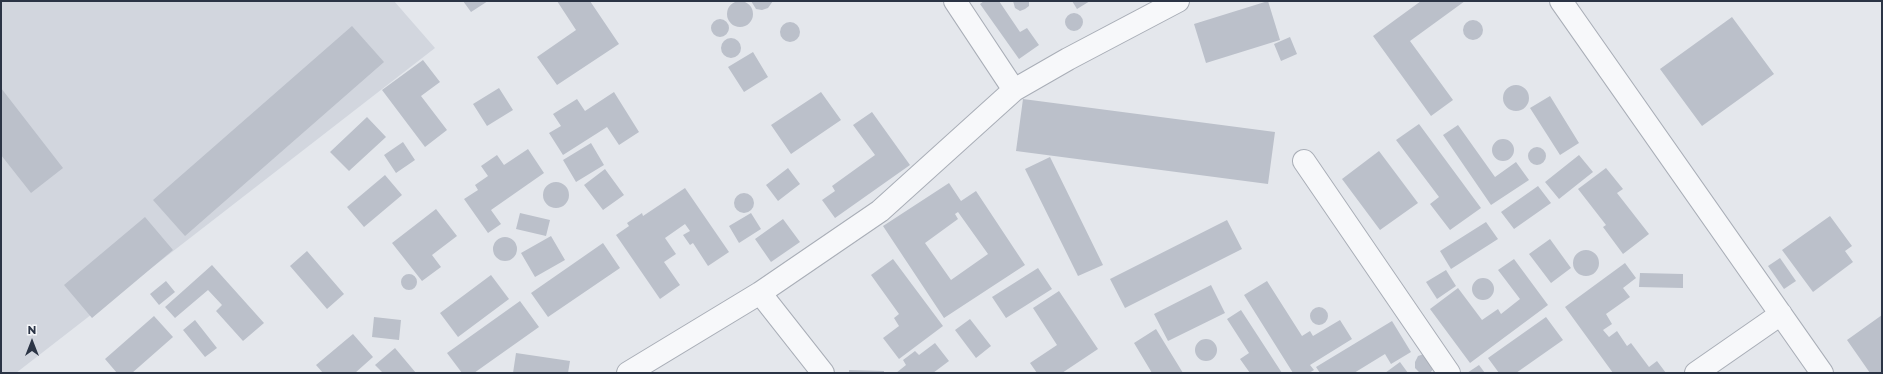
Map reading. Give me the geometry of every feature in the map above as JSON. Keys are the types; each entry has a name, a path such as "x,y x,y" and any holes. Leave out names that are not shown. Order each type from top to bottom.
{"street":[{"path":"955,1 1014,90"},
{"path":"628,373 760,293 880,211 1014,90 1068,59 1178,1"},
{"path":"1561,1 1822,373"},
{"path":"1304,161 1449,373"},
{"path":"760,293 823,373"},
{"path":"1696,373 1781,314"}],"shaded area":[{"path":"1,1 394,1 435,48 16,373 1,373"}],"building":[{"path":"463,1 488,1 471,12"},
{"path":"557,1 590,1 619,44 557,85 537,57 576,30"},
{"path":"740,1 749,5 753,14 749,23 740,27 731,23 727,14 731,5"},
{"path":"751,1 773,1 768,8 762,10 756,9"},
{"path":"984,1 999,1 1020,32 1027,28 1039,45 1019,59 980,4"},
{"path":"1013,1 1029,1 1029,6 1020,11 1015,8"},
{"path":"1072,1 1090,1 1077,9"},
{"path":"1268,1 1280,40 1206,63 1194,24"},
{"path":"1421,1 1465,1 1410,41 1453,100 1431,116 1373,36"},
{"path":"1074,13 1080,16 1083,22 1080,28 1074,31 1068,28 1065,22 1068,16"},
{"path":"1732,17 1774,74 1702,126 1660,69"},
{"path":"716,19 724,19 729,24 727,35 724,37 716,37 711,32 711,24"},
{"path":"1473,20 1480,23 1483,30 1480,37 1473,40 1466,37 1463,30 1466,23"},
{"path":"790,22 797,25 800,32 797,39 790,42 783,39 780,32 783,25"},
{"path":"352,26 384,62 185,236 153,200"},
{"path":"1290,37 1297,54 1281,61 1274,44"},
{"path":"731,38 738,41 741,48 738,55 731,58 724,55 721,48 724,41"},
{"path":"753,52 768,77 744,92 728,67"},
{"path":"423,60 440,82 421,96 447,130 425,147 382,90"},
{"path":"1516,85 1525,89 1529,98 1525,107 1516,111 1507,107 1503,98 1507,89"},
{"path":"1,88 63,168 31,193 1,155"},
{"path":"499,88 513,110 487,126 473,104"},
{"path":"614,92 639,132 619,145 607,127 563,155 549,133 561,126 553,114 577,99 585,111"},
{"path":"821,92 841,120 791,154 771,125"},
{"path":"1550,96 1579,143 1560,155 1530,108"},
{"path":"1023,99 1275,132 1268,184 1016,151"},
{"path":"872,112 910,165 835,218 822,200 835,191 832,186 875,155 853,125"},
{"path":"367,117 386,137 349,171 330,152"},
{"path":"1419,124 1481,208 1450,230 1430,204 1439,197 1396,140"},
{"path":"1458,125 1495,177 1516,162 1529,180 1491,205 1443,135"},
{"path":"1503,139 1511,142 1514,150 1511,158 1503,161 1495,158 1492,150 1495,142"},
{"path":"403,142 415,160 396,173 384,155"},
{"path":"591,143 604,165 576,182 563,160"},
{"path":"1533,147 1541,147 1546,152 1544,163 1541,165 1533,165 1528,160 1528,152"},
{"path":"528,149 544,173 491,210 501,224 488,233 464,199 478,190 475,185 488,176 481,166 497,155 504,165"},
{"path":"1379,151 1418,203 1380,230 1342,179"},
{"path":"1579,155 1593,172 1559,199 1545,182"},
{"path":"1050,157 1103,265 1078,276 1025,169"},
{"path":"788,168 800,184 778,201 766,185"},
{"path":"1606,168 1623,189 1617,193 1649,234 1623,254 1603,227 1606,225 1578,189"},
{"path":"605,169 624,195 603,210 584,185"},
{"path":"385,175 402,195 364,227 347,207"},
{"path":"556,182 565,186 569,195 565,204 556,208 547,204 543,195 547,186"},
{"path":"949,183 961,201 976,191 1025,265 944,318 883,226","holes":["958,212 988,254 951,280 925,243 958,219 955,214"]},
{"path":"1538,186 1551,203 1514,229 1501,212"},
{"path":"685,188 729,252 708,266 693,243 690,245 683,235 690,231 685,224 665,238 676,254 664,262 680,285 660,299 616,235 629,226 627,223 642,213 643,216"},
{"path":"744,193 751,196 754,203 751,210 744,213 737,210 734,203 737,196"},
{"path":"436,209 457,236 432,255 441,267 422,281 392,243"},
{"path":"520,213 550,220 546,236 516,229"},
{"path":"751,213 761,229 739,243 729,226"},
{"path":"1830,216 1852,246 1845,251 1853,262 1813,292 1782,250"},
{"path":"145,217 173,250 92,318 64,285"},
{"path":"783,219 800,242 771,262 755,239"},
{"path":"1227,220 1242,249 1125,308 1110,279"},
{"path":"1486,222 1498,239 1451,269 1440,251"},
{"path":"551,236 565,260 535,277 521,253"},
{"path":"505,237 514,240 517,249 514,258 505,261 496,258 493,249 496,240"},
{"path":"1550,239 1571,268 1551,283 1529,254"},
{"path":"603,243 620,268 548,317 531,293"},
{"path":"1586,250 1595,254 1599,263 1595,272 1586,276 1577,272 1573,263 1577,254"},
{"path":"307,251 344,294 327,309 290,266"},
{"path":"1780,258 1796,281 1784,289 1768,266"},
{"path":"893,259 943,326 899,359 883,338 899,326 894,318 899,314 871,275"},
{"path":"1514,259 1548,305 1470,363 1430,309 1458,288 1482,320 1498,309 1501,314 1520,299 1498,270"},
{"path":"1625,263 1636,278 1623,288 1630,297 1606,314 1612,324 1603,330 1609,337 1617,331 1627,346 1631,343 1649,367 1657,361 1666,373 1613,373 1565,307"},
{"path":"212,265 264,323 243,341 216,311 222,305 208,290 175,318 165,307"},
{"path":"1038,268 1052,289 1006,318 992,297"},
{"path":"1446,270 1456,286 1437,299 1426,282"},
{"path":"1640,273 1683,274 1683,288 1639,287"},
{"path":"409,274 416,279 417,282 412,289 409,290 402,285 401,282 406,275"},
{"path":"491,275 509,299 458,337 440,313"},
{"path":"1479,278 1487,278 1494,285 1494,293 1487,300 1479,300 1472,293 1472,285"},
{"path":"166,281 175,292 159,305 150,294"},
{"path":"1267,281 1302,336 1310,331 1313,336 1340,320 1352,339 1310,365 1314,370 1309,373 1293,373 1244,295"},
{"path":"1211,285 1225,313 1168,341 1154,314"},
{"path":"1059,291 1098,349 1062,373 1037,373 1030,363 1057,345 1033,308"},
{"path":"520,301 539,327 474,373 462,373 447,353"},
{"path":"1315,307 1323,307 1328,312 1326,323 1323,325 1315,325 1310,320 1310,312"},
{"path":"1241,310 1282,373 1250,373 1240,359 1249,353 1227,319"},
{"path":"1882,315 1882,373 1870,373 1847,340"},
{"path":"154,316 173,337 132,373 117,373 105,359"},
{"path":"374,317 401,320 399,340 372,337"},
{"path":"1546,317 1563,340 1516,373 1499,373 1488,358"},
{"path":"970,319 991,346 976,358 955,330"},
{"path":"195,320 217,348 205,357 183,330"},
{"path":"1392,321 1411,352 1391,364 1385,354 1354,373 1320,373 1316,367"},
{"path":"1156,329 1183,373 1152,373 1134,343"},
{"path":"353,334 373,357 355,373 323,373 316,365"},
{"path":"1206,339 1214,342 1217,350 1214,358 1206,361 1198,358 1195,350 1198,342"},
{"path":"935,343 949,361 933,373 896,373 906,365 903,360 915,351 919,355"},
{"path":"395,348 416,373 383,373 375,365"},
{"path":"516,353 570,361 568,373 513,373"},
{"path":"1424,354 1435,367 1430,373 1420,373 1415,368 1415,362 1418,356"},
{"path":"1400,362 1408,373 1385,373"},
{"path":"1479,365 1485,373 1467,373"},
{"path":"849,370 884,371 884,373 849,373"}]}
